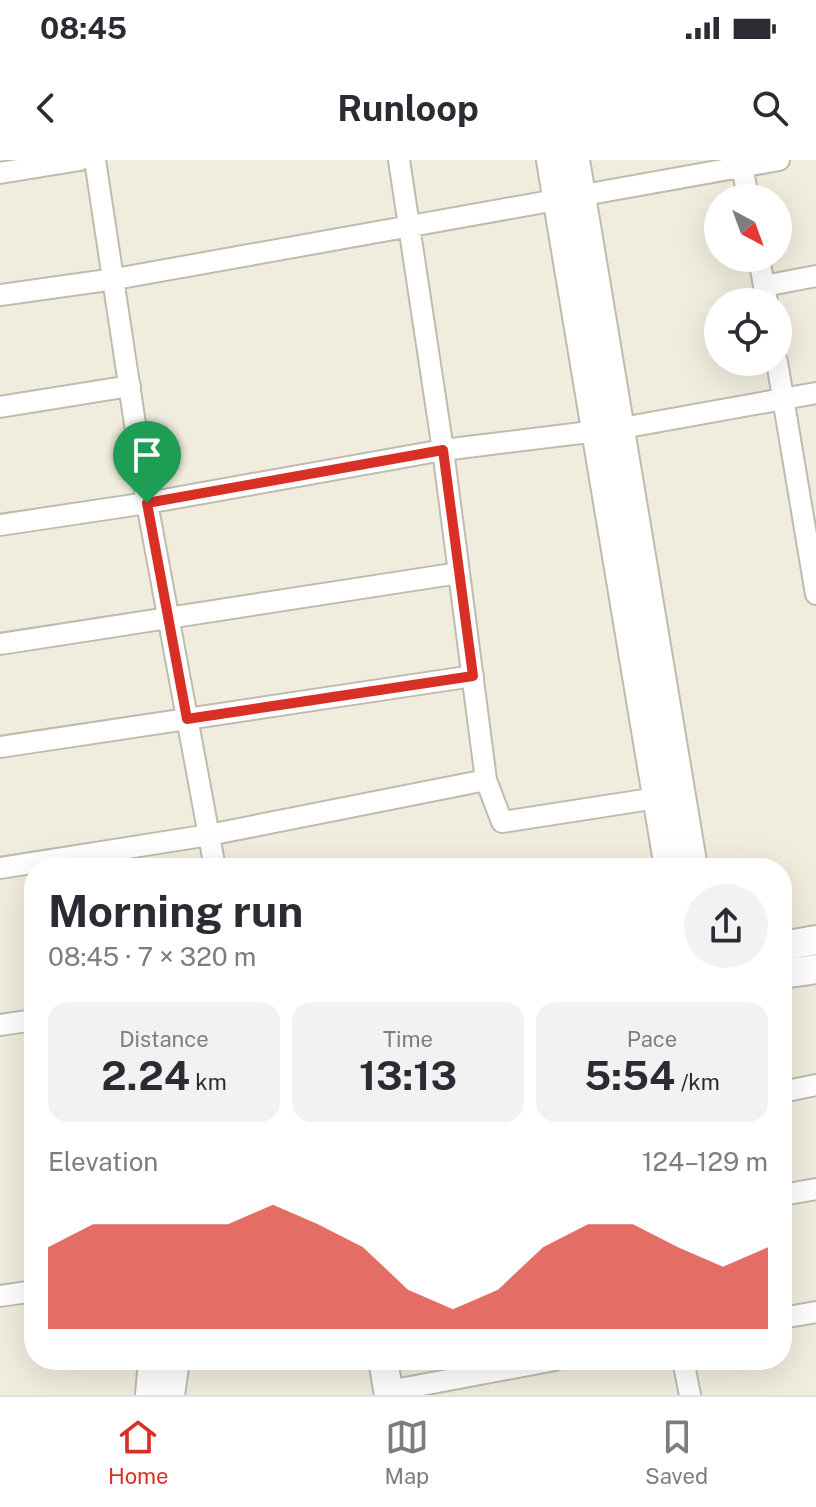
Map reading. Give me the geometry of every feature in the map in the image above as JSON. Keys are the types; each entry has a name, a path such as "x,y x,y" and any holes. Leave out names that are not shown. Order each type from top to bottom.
{"main road":[{"path":"551,160 570,197 622,428 691,858"},
{"path":"575,160 570,197 594,429 667,858"},
{"path":"792,944 816,940"},
{"path":"792,973 816,969"},
{"path":"150,1395 152,1370"},
{"path":"170,1395 174,1370"},
{"path":"385,1370 389,1393"}],"street":[{"path":"0,173 80,160"},
{"path":"95,160 147,503 213,858"},
{"path":"399,160 443,450 486,780 502,822 657,798"},
{"path":"0,295 115,279 742,163 779,160"},
{"path":"742,163 746,184"},
{"path":"782,288 816,276"},
{"path":"780,376 809,508 816,594"},
{"path":"0,407 130,386"},
{"path":"0,525 147,503 443,450 594,429 622,428 816,393"},
{"path":"0,644 459,573"},
{"path":"0,747 473,676"},
{"path":"63,858 209,835 486,780"},
{"path":"0,868 24,864"},
{"path":"0,1025 24,1021"},
{"path":"792,1090 816,1085"},
{"path":"792,1193 816,1189"},
{"path":"0,1296 24,1292"},
{"path":"792,1316 816,1312"},
{"path":"389,1393 505,1370"},
{"path":"685,1370 690,1395"}],"route":[{"path":"443,450 473,676 187,719 147,503 443,450"}]}
